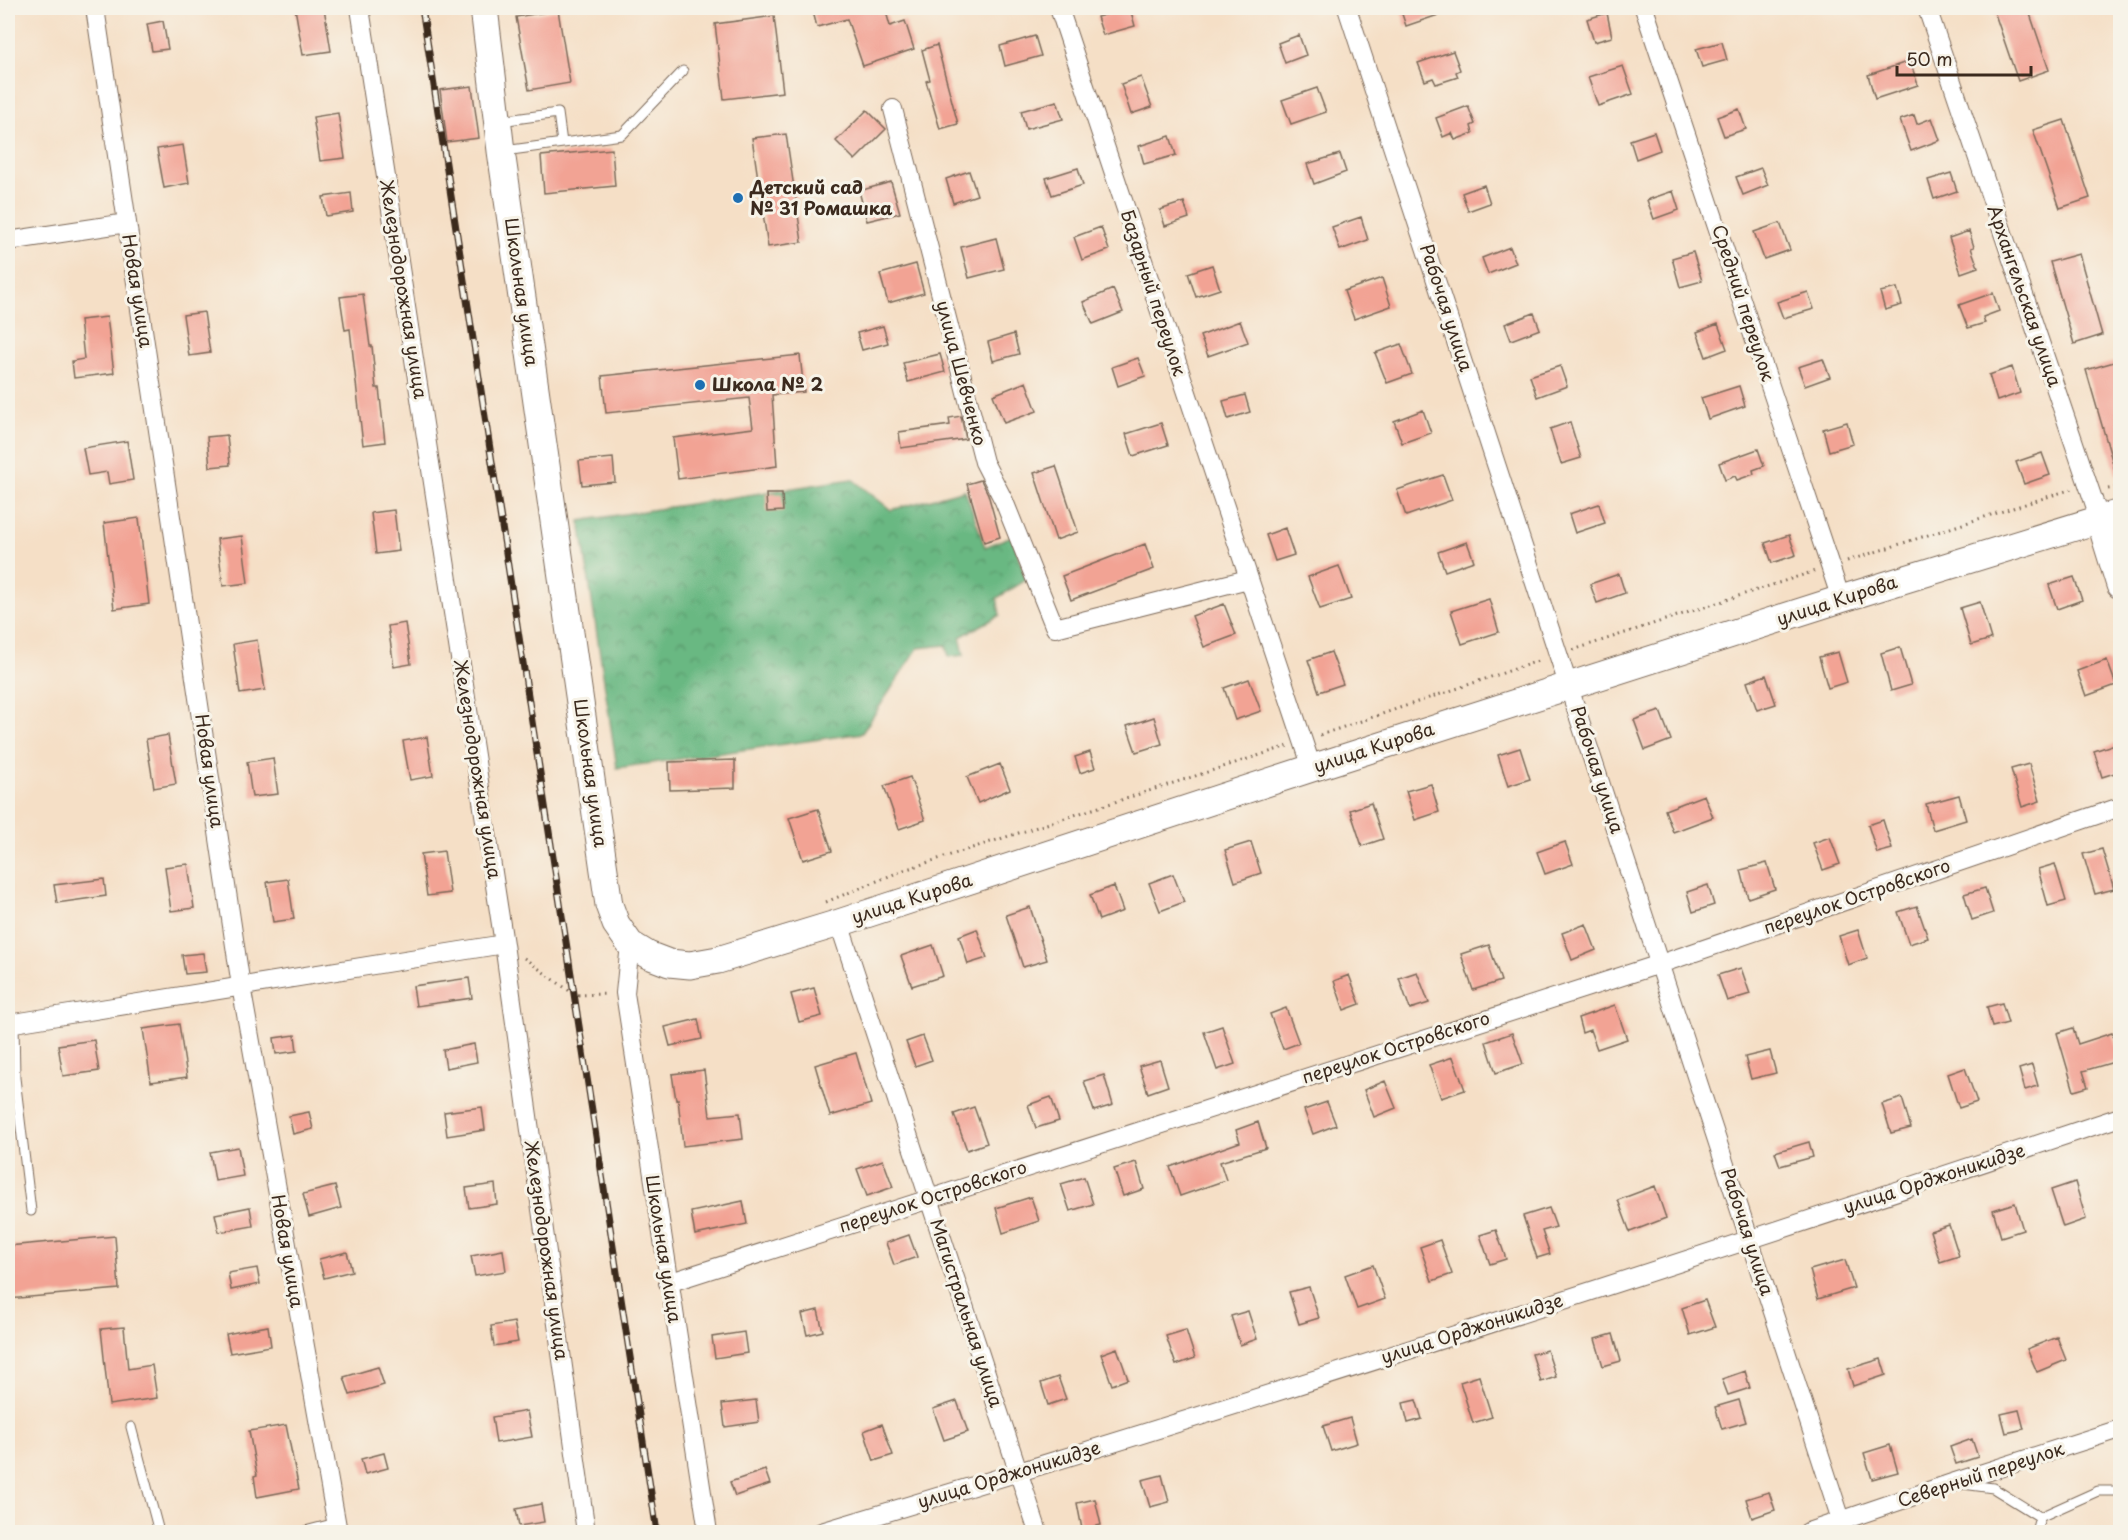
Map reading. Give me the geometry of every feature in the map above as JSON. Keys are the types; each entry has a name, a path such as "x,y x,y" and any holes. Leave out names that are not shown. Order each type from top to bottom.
{"main road":[{"name":"Школьная улица","path":"484,8 501,151 609,905 616,924 630,944"},
{"name":"улица Кирова","path":"630,944 648,955 669,963 690,965 718,960 839,923 1311,768 2110,516"},
{"name":"Архангельская улица","path":"2110,516 2121,585"}],"street":[{"name":"Новая улица","path":"95,8 241,986 337,1528"},
{"name":"Железнодорожная улица","path":"360,8 504,944 586,1533"},
{"name":"Базарный переулок","path":"1059,8 1311,768"},
{"name":"Рабочая улица","path":"1347,8 1843,1527"},
{"name":"Средний переулок","path":"1644,8 1841,599"},
{"name":"Архангельская улица","path":"1928,8 2110,516"},
{"name":"улица Шевченко","path":"892,109 984,462 1004,501 1055,628 1248,579"},
{"path":"8,241 127,223"},
{"name":"переулок Островского","path":"668,1283 1660,964 2121,807"},
{"name":"Магистральная улица","path":"839,923 1038,1533"},
{"path":"11,1023 504,944"},
{"name":"Школьная улица","path":"630,944 625,993 708,1533"},
{"name":"улица Орджоникидзе","path":"821,1533 1018,1473 1749,1241 2121,1117"},
{"name":"Северный переулок","path":"1808,1533 1843,1527 1952,1483 2121,1429"}],"lane":[{"path":"501,151 622,135 683,71"},
{"path":"498,121 558,113 562,143"},
{"path":"11,1023 15,1078 31,1211"},
{"path":"131,1427 159,1533"},
{"path":"1952,1483 1993,1488 2040,1517"},
{"path":"2040,1517 2098,1491 2121,1491"},
{"path":"2036,1533 2040,1517"},
{"path":"301,1533 337,1528"}],"path":[{"path":"504,944 575,995 625,993"}],"green space":[{"path":"852,479 891,510 965,490 985,547 1012,536 1026,580 997,598 1000,615 960,637 964,655 949,657 946,645 918,648 862,733 617,768 580,521"}],"building":[{"path":"295,8 324,8 331,51 303,55"},
{"path":"812,8 885,8 890,26 905,21 914,49 863,66 847,19 817,27"},
{"path":"1130,8 1135,26 1103,35 1097,17"},
{"path":"1400,8 1453,8 1453,10 1406,26"},
{"path":"1993,8 2028,8 2049,70 2018,81"},
{"path":"558,10 570,83 529,90 516,17"},
{"path":"1607,13 1612,37 1594,42 1587,19"},
{"path":"774,16 783,92 724,99 715,24"},
{"path":"163,21 168,49 152,51 147,24"},
{"path":"1299,35 1306,55 1285,63 1278,43"},
{"path":"1035,36 1041,56 1005,66 1000,46"},
{"path":"1722,42 1727,60 1702,67 1696,49"},
{"path":"937,45 958,124 940,129 926,81 930,80 922,50"},
{"path":"1453,51 1460,70 1456,72 1458,77 1436,84 1433,78 1425,81 1418,63"},
{"path":"1910,61 1918,85 1875,99 1868,75"},
{"path":"1623,66 1633,94 1598,106 1588,77"},
{"path":"1141,77 1152,107 1131,114 1121,84"},
{"path":"472,86 479,138 447,142 440,90"},
{"path":"1317,88 1326,112 1291,124 1282,100"},
{"path":"1057,101 1063,119 1026,129 1021,111"},
{"path":"1468,106 1475,124 1471,126 1473,133 1455,140 1452,133 1443,137 1436,118"},
{"path":"1739,109 1746,129 1724,136 1717,117"},
{"path":"867,110 886,129 855,160 836,141"},
{"path":"338,113 345,158 320,161 313,117"},
{"path":"1914,115 1917,124 1932,118 1940,140 1911,151 1900,120"},
{"path":"2064,120 2090,198 2060,208 2033,130"},
{"path":"1654,132 1660,150 1636,159 1630,140"},
{"path":"786,134 802,242 768,247 752,138"},
{"path":"1170,136 1176,155 1144,164 1139,146"},
{"path":"183,145 189,183 164,188 157,149"},
{"path":"612,149 615,186 544,193 541,156"},
{"path":"1340,154 1346,172 1314,184 1307,164"},
{"path":"1078,168 1083,185 1052,195 1046,178"},
{"path":"1761,168 1768,185 1743,195 1736,177"},
{"path":"969,171 977,195 953,203 946,179"},
{"path":"1951,173 1957,191 1934,199 1928,180"},
{"path":"891,182 900,213 867,221 859,191"},
{"path":"1484,185 1490,203 1468,211 1462,193"},
{"path":"1673,191 1679,210 1654,219 1647,200"},
{"path":"351,193 353,212 326,216 323,197"},
{"path":"1184,202 1189,218 1165,226 1160,210"},
{"path":"1361,217 1368,240 1340,250 1332,227"},
{"path":"1780,223 1790,250 1764,259 1754,232"},
{"path":"1101,227 1109,250 1082,260 1074,237"},
{"path":"1969,231 1974,247 1971,248 1978,267 1961,273 1949,238"},
{"path":"996,238 1004,269 969,278 961,247"},
{"path":"1510,247 1516,263 1488,274 1482,258"},
{"path":"1693,252 1702,281 1680,287 1672,258"},
{"path":"2079,254 2102,335 2074,344 2050,262"},
{"path":"916,264 924,293 888,303 880,274"},
{"path":"1212,265 1220,289 1196,297 1188,273"},
{"path":"1382,278 1391,306 1354,319 1344,291"},
{"path":"1897,288 1902,305 1885,310 1880,292"},
{"path":"1113,289 1123,312 1093,324 1083,302"},
{"path":"1808,292 1814,309 1783,318 1777,302"},
{"path":"1993,293 1999,311 1983,317 1985,323 1968,328 1959,305"},
{"path":"363,294 376,388 379,388 385,442 363,445 350,329 345,330 340,297"},
{"path":"204,312 210,353 189,356 183,315"},
{"path":"1534,313 1540,329 1511,340 1505,324"},
{"path":"107,317 114,373 74,378 72,361 84,359 80,320"},
{"path":"1240,321 1248,342 1208,356 1200,336"},
{"path":"1718,324 1727,349 1706,357 1697,332"},
{"path":"883,326 888,343 862,350 857,333"},
{"path":"1014,334 1019,354 993,361 988,342"},
{"path":"1401,344 1412,374 1387,383 1375,353"},
{"path":"940,354 945,372 908,382 903,363"},
{"path":"800,355 804,392 772,395 777,466 678,479 673,438 753,428 749,398 606,413 602,376"},
{"path":"1138,358 1145,376 1118,386 1112,367"},
{"path":"1823,359 1830,377 1805,386 1798,367"},
{"path":"2121,360 2121,474 2116,474 2086,370"},
{"path":"1560,366 1567,386 1537,397 1530,376"},
{"path":"2012,367 2020,393 1997,401 1989,375"},
{"path":"1026,382 1037,411 1004,423 993,395"},
{"path":"1739,386 1745,406 1708,419 1701,398"},
{"path":"1245,395 1250,412 1228,419 1223,401"},
{"path":"1423,410 1431,433 1402,443 1394,421"},
{"path":"961,416 966,439 901,448 899,432 950,425 949,418"},
{"path":"1570,422 1581,458 1561,464 1550,429"},
{"path":"1847,422 1853,444 1829,451 1823,429"},
{"path":"1161,423 1168,445 1133,456 1126,434"},
{"path":"227,435 230,465 210,467 207,437"},
{"path":"127,441 133,480 109,484 107,472 88,475 83,448"},
{"path":"1758,449 1764,466 1753,470 1754,474 1737,480 1735,476 1725,480 1719,463"},
{"path":"2042,453 2050,475 2024,484 2016,462"},
{"path":"613,458 615,482 582,485 579,461"},
{"path":"1056,466 1078,532 1056,540 1034,473"},
{"path":"1443,475 1452,500 1406,516 1397,490"},
{"path":"981,480 988,494 1000,537 984,542 967,484"},
{"path":"766,494 782,494 783,511 767,512"},
{"path":"1599,504 1605,523 1575,533 1569,514"},
{"path":"394,510 399,551 376,554 371,513"},
{"path":"139,518 149,604 114,609 104,523"},
{"path":"1285,528 1294,555 1275,561 1266,535"},
{"path":"1789,535 1796,555 1772,563 1765,543"},
{"path":"242,536 248,583 223,586 217,539"},
{"path":"1467,542 1474,561 1445,571 1438,552"},
{"path":"1145,544 1154,569 1071,600 1062,576"},
{"path":"1339,566 1351,599 1320,609 1308,577"},
{"path":"1619,574 1625,593 1597,603 1590,584"},
{"path":"2074,577 2082,600 2057,609 2049,585"},
{"path":"1489,599 1499,632 1462,644 1451,611"},
{"path":"1980,602 1991,639 1971,645 1960,608"},
{"path":"1224,604 1236,635 1204,647 1192,616"},
{"path":"405,623 411,664 394,667 388,626"},
{"path":"257,640 265,690 240,694 233,644"},
{"path":"1900,647 1911,685 1891,691 1881,653"},
{"path":"1331,652 1343,684 1319,692 1308,660"},
{"path":"1838,652 1847,682 1828,688 1819,657"},
{"path":"2107,660 2116,685 2086,696 2077,671"},
{"path":"1766,675 1776,704 1757,710 1747,682"},
{"path":"1249,679 1261,711 1235,720 1224,688"},
{"path":"1660,711 1671,740 1645,750 1634,720"},
{"path":"1154,717 1162,744 1136,752 1127,726"},
{"path":"168,735 176,784 154,788 146,739"},
{"path":"427,737 433,776 410,780 403,741"},
{"path":"2121,742 2121,771 2102,777 2094,751"},
{"path":"1520,748 1530,779 1508,786 1498,755"},
{"path":"1090,752 1095,768 1080,773 1075,757"},
{"path":"273,758 278,794 252,797 247,762"},
{"path":"735,760 735,788 670,790 669,762"},
{"path":"1000,764 1010,789 978,803 967,777"},
{"path":"2029,764 2040,801 2022,807 2011,769"},
{"path":"910,777 925,820 899,829 884,786"},
{"path":"1431,784 1439,812 1415,820 1406,791"},
{"path":"1704,795 1713,817 1673,832 1665,810"},
{"path":"1959,795 1966,820 1933,830 1926,804"},
{"path":"1371,803 1383,839 1362,846 1350,810"},
{"path":"818,809 832,851 803,860 789,818"},
{"path":"1883,820 1892,849 1877,853 1868,825"},
{"path":"1830,837 1840,864 1823,870 1813,843"},
{"path":"1251,842 1261,873 1235,882 1225,850"},
{"path":"1565,842 1573,864 1545,874 1537,852"},
{"path":"2102,849 2114,889 2095,894 2083,854"},
{"path":"444,851 450,893 427,896 421,854"},
{"path":"1767,863 1775,889 1748,898 1741,870"},
{"path":"188,864 194,908 171,911 165,867"},
{"path":"2055,864 2066,901 2048,906 2038,869"},
{"path":"1173,874 1184,902 1160,911 1149,883"},
{"path":"104,879 106,896 57,903 54,885"},
{"path":"288,879 294,919 273,922 267,882"},
{"path":"1708,885 1714,905 1693,912 1687,892"},
{"path":"1114,886 1123,911 1099,920 1090,895"},
{"path":"1985,888 1993,913 1972,920 1964,894"},
{"path":"1917,906 1928,938 1909,944 1898,912"},
{"path":"1030,907 1047,960 1023,967 1006,915"},
{"path":"1586,924 1596,950 1572,960 1562,933"},
{"path":"977,929 987,958 968,964 959,936"},
{"path":"1858,930 1867,958 1848,965 1839,936"},
{"path":"933,945 943,976 912,986 901,956"},
{"path":"1489,945 1501,981 1473,990 1461,954"},
{"path":"203,953 206,972 185,974 182,955"},
{"path":"1741,968 1750,994 1727,1001 1718,975"},
{"path":"1417,972 1429,1003 1410,1009 1399,978"},
{"path":"1349,975 1360,1004 1344,1010 1334,981"},
{"path":"469,978 472,998 416,1006 413,986"},
{"path":"814,988 822,1016 799,1022 791,994"},
{"path":"2002,1003 2008,1023 1992,1027 1987,1007"},
{"path":"1615,1005 1627,1039 1597,1049 1590,1030 1582,1033 1578,1018"},
{"path":"1286,1008 1299,1043 1283,1049 1270,1014"},
{"path":"698,1019 702,1039 670,1046 665,1027"},
{"path":"179,1024 187,1077 151,1082 143,1029"},
{"path":"1222,1026 1235,1064 1217,1070 1204,1032"},
{"path":"2073,1028 2078,1044 2112,1033 2121,1060 2083,1071 2088,1087 2074,1091 2057,1033"},
{"path":"1512,1033 1523,1064 1496,1073 1486,1042"},
{"path":"295,1035 297,1051 276,1054 274,1038"},
{"path":"923,1036 932,1060 915,1066 906,1042"},
{"path":"94,1040 99,1071 63,1076 58,1045"},
{"path":"474,1044 477,1062 446,1068 443,1050"},
{"path":"1770,1051 1776,1073 1751,1079 1745,1057"},
{"path":"856,1053 871,1104 830,1116 815,1065"},
{"path":"1453,1057 1465,1090 1441,1098 1429,1065"},
{"path":"1160,1060 1168,1086 1148,1093 1139,1066"},
{"path":"2032,1065 2038,1086 2025,1090 2019,1069"},
{"path":"1965,1068 1977,1102 1959,1108 1948,1074"},
{"path":"704,1070 710,1116 740,1113 743,1139 683,1146 678,1099 676,1100 672,1074"},
{"path":"1104,1075 1113,1105 1094,1111 1084,1081"},
{"path":"1385,1081 1396,1108 1374,1117 1364,1090"},
{"path":"1051,1097 1059,1121 1036,1128 1028,1105"},
{"path":"1902,1098 1911,1128 1891,1133 1882,1104"},
{"path":"1327,1102 1336,1125 1313,1134 1304,1110"},
{"path":"482,1107 485,1130 447,1136 444,1112"},
{"path":"974,1107 987,1143 967,1150 954,1114"},
{"path":"309,1112 313,1129 293,1134 289,1116"},
{"path":"1258,1122 1266,1148 1220,1162 1226,1180 1180,1196 1170,1167 1240,1142 1236,1130"},
{"path":"1809,1142 1813,1157 1780,1166 1775,1152"},
{"path":"238,1147 243,1176 215,1181 210,1152"},
{"path":"883,1160 893,1187 867,1196 857,1169"},
{"path":"1136,1162 1144,1189 1123,1196 1114,1169"},
{"path":"1084,1177 1093,1204 1070,1211 1061,1184"},
{"path":"2075,1182 2086,1219 2063,1227 2051,1190"},
{"path":"495,1184 497,1204 469,1208 466,1188"},
{"path":"335,1186 341,1208 309,1217 303,1194"},
{"path":"1655,1186 1666,1218 1630,1232 1618,1200"},
{"path":"1031,1197 1039,1221 1003,1233 996,1208"},
{"path":"743,1201 747,1224 695,1235 691,1212"},
{"path":"2015,1203 2023,1230 2001,1237 1993,1210"},
{"path":"250,1207 253,1226 219,1232 215,1214"},
{"path":"1549,1208 1556,1227 1542,1231 1550,1254 1537,1258 1523,1216"},
{"path":"1949,1225 1959,1256 1940,1262 1930,1231"},
{"path":"1496,1230 1506,1259 1490,1264 1480,1235"},
{"path":"909,1235 917,1257 894,1265 886,1243"},
{"path":"115,1236 119,1289 8,1299 8,1246"},
{"path":"1440,1240 1452,1274 1432,1281 1420,1247"},
{"path":"503,1250 506,1271 475,1276 471,1256"},
{"path":"347,1252 352,1271 324,1278 319,1259"},
{"path":"1845,1260 1854,1288 1818,1299 1810,1270"},
{"path":"1373,1265 1385,1299 1357,1309 1345,1275"},
{"path":"257,1268 260,1284 231,1290 228,1273"},
{"path":"1309,1287 1319,1318 1299,1324 1289,1292"},
{"path":"1705,1300 1715,1327 1690,1335 1682,1308"},
{"path":"818,1310 823,1331 807,1335 802,1314"},
{"path":"1248,1311 1257,1339 1240,1345 1231,1316"},
{"path":"514,1322 518,1342 494,1346 491,1326"},
{"path":"268,1326 271,1346 230,1353 226,1334"},
{"path":"124,1327 128,1369 152,1365 157,1398 109,1405 101,1329"},
{"path":"1186,1330 1195,1358 1176,1365 1166,1336"},
{"path":"744,1332 747,1353 715,1358 712,1337"},
{"path":"1613,1334 1621,1361 1603,1366 1595,1339"},
{"path":"2057,1337 2066,1360 2037,1372 2027,1349"},
{"path":"1117,1348 1128,1379 1112,1385 1101,1354"},
{"path":"1547,1350 1556,1377 1541,1382 1532,1354"},
{"path":"1881,1359 1886,1375 1853,1386 1848,1369"},
{"path":"378,1367 384,1385 350,1395 344,1377"},
{"path":"1745,1371 1750,1388 1728,1395 1722,1379"},
{"path":"1479,1376 1492,1417 1473,1423 1460,1382"},
{"path":"1058,1377 1066,1399 1048,1405 1041,1383"},
{"path":"756,1400 759,1422 725,1427 722,1404"},
{"path":"1416,1400 1422,1419 1408,1423 1403,1403"},
{"path":"1739,1400 1746,1422 1722,1429 1715,1407"},
{"path":"957,1401 968,1432 944,1440 933,1409"},
{"path":"2019,1410 2024,1429 2006,1433 2001,1414"},
{"path":"527,1411 532,1437 496,1443 492,1417"},
{"path":"1350,1418 1357,1443 1331,1451 1323,1426"},
{"path":"882,1424 893,1455 874,1461 864,1431"},
{"path":"286,1425 299,1489 257,1497 254,1476 257,1475 249,1431"},
{"path":"1972,1439 1978,1457 1956,1464 1950,1447"},
{"path":"1890,1445 1898,1472 1872,1479 1864,1453"},
{"path":"384,1453 388,1468 365,1474 361,1459"},
{"path":"765,1470 770,1484 735,1496 730,1482"},
{"path":"1162,1475 1169,1502 1150,1507 1142,1480"},
{"path":"1769,1492 1775,1510 1752,1518 1746,1499"},
{"path":"1095,1499 1101,1525 1082,1529 1077,1503"},
{"path":"541,1504 544,1522 519,1526 516,1509"}],"railway":[{"path":"422,8 657,1532"}],"place":[{"name":"Детский сад № 31 Ромашка","path":"738,198"},
{"name":"Школа № 2","path":"700,385"}]}
